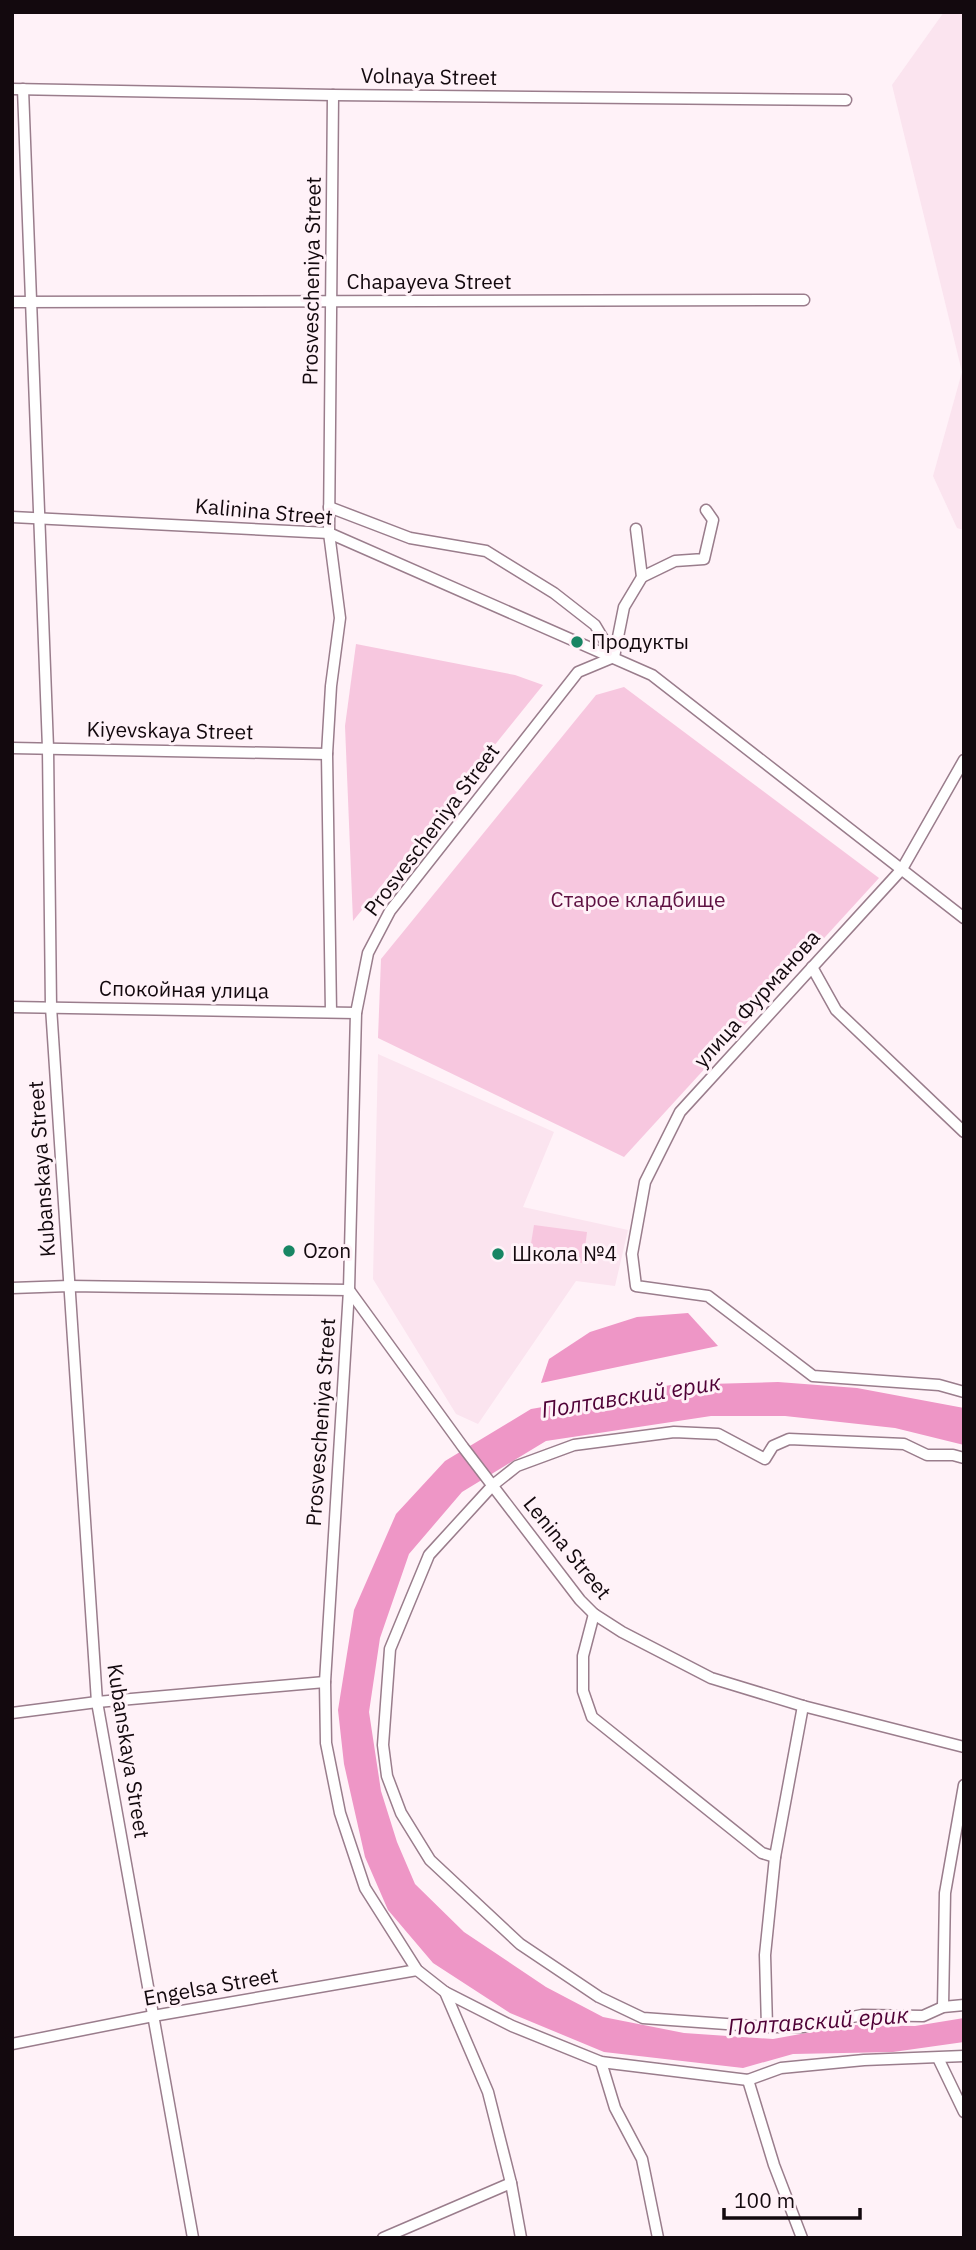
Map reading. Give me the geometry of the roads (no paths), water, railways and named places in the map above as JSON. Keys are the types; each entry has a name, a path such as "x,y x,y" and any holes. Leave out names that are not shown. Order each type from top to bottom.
{"street":[{"name":"Volnaya Street","path":"18,89 846,100"},
{"name":"Kubanskaya Street","path":"18,89 31,302 48,748 51,1007 97,1702 193,2238"},
{"name":"Prosvescheniya Street","path":"331,1012 327,754 331,686 340,618 329,533 333,95"},
{"name":"Chapayeva Street","path":"12,302 804,300"},
{"path":"329,507 410,538 486,551 554,593 595,625 614,657"},
{"path":"614,657 624,607 642,577 676,561 704,559 713,520 706,510"},
{"name":"Kalinina Street","path":"12,517 329,533 652,675 964,918"},
{"path":"636,529 642,577"},
{"name":"Prosvescheniya Street","path":"521,2238 511,2183 488,2092 445,1992 417,1970 365,1888 340,1812 326,1743 325,1682 349,1290 356,1013 368,953 390,911 578,671 614,657"},
{"name":"Kiyevskaya Street","path":"12,748 327,754"},
{"name":"улица Фурманова","path":"964,760 902,869 680,1112 645,1182 632,1254 636,1286 708,1296 813,1376 939,1385 964,1392"},
{"path":"812,967 836,1010 964,1132"},
{"name":"Спокойная улица","path":"12,1007 356,1013"},
{"path":"12,1288 69,1286 349,1290"},
{"name":"Lenina Street","path":"349,1290 463,1447 580,1601 594,1614 622,1632 711,1678 803,1706 964,1747"},
{"path":"964,1458 953,1455 927,1455 904,1444 789,1439 772,1446 765,1459 718,1434 674,1432 574,1445 517,1466 493,1485 429,1555 390,1649 383,1745 387,1776 401,1813 429,1860 520,1944 599,1997 643,2018 803,2027 862,2015 923,2016 943,2007 964,2005"},
{"path":"594,1614 583,1656 583,1691 592,1717 762,1853 775,1857"},
{"path":"12,1713 97,1702 325,1682"},
{"path":"767,2027 765,1955 775,1857 803,1706"},
{"path":"943,2007 945,1893 964,1785"},
{"name":"Engelsa Street","path":"12,2044 153,2016 417,1970"},
{"path":"445,1992 512,2026 601,2062 748,2080 781,2068 864,2060 964,2056"},
{"path":"938,2058 964,2112"},
{"path":"601,2062 615,2108 642,2160 658,2238"},
{"path":"748,2080 774,2165 802,2238"},
{"path":"383,2238 511,2183"}],"water":[{"path":"688,1313 718,1346 541,1383 549,1359 590,1332 637,1317"},
{"name":"Полтавский ерик","path":"778,1382 857,1388 964,1408 964,1445 895,1428 785,1416 711,1416 546,1441 462,1492 409,1554 380,1638 369,1712 381,1791 397,1842 415,1884 464,1932 546,1987 603,2017 684,2033 773,2039 850,2025 915,2026 964,2018 964,2042 893,2052 793,2054 743,2068 604,2052 510,2013 433,1963 388,1910 365,1857 344,1764 338,1710 354,1610 396,1514 445,1461 531,1409 671,1385"}],"place":[{"name":"Продукты","path":"577,642"},
{"name":"Ozon","path":"289,1251"},
{"name":"Школа №4","path":"498,1254"}],"park label":[{"name":"Старое кладбище","path":"638,900"}]}
